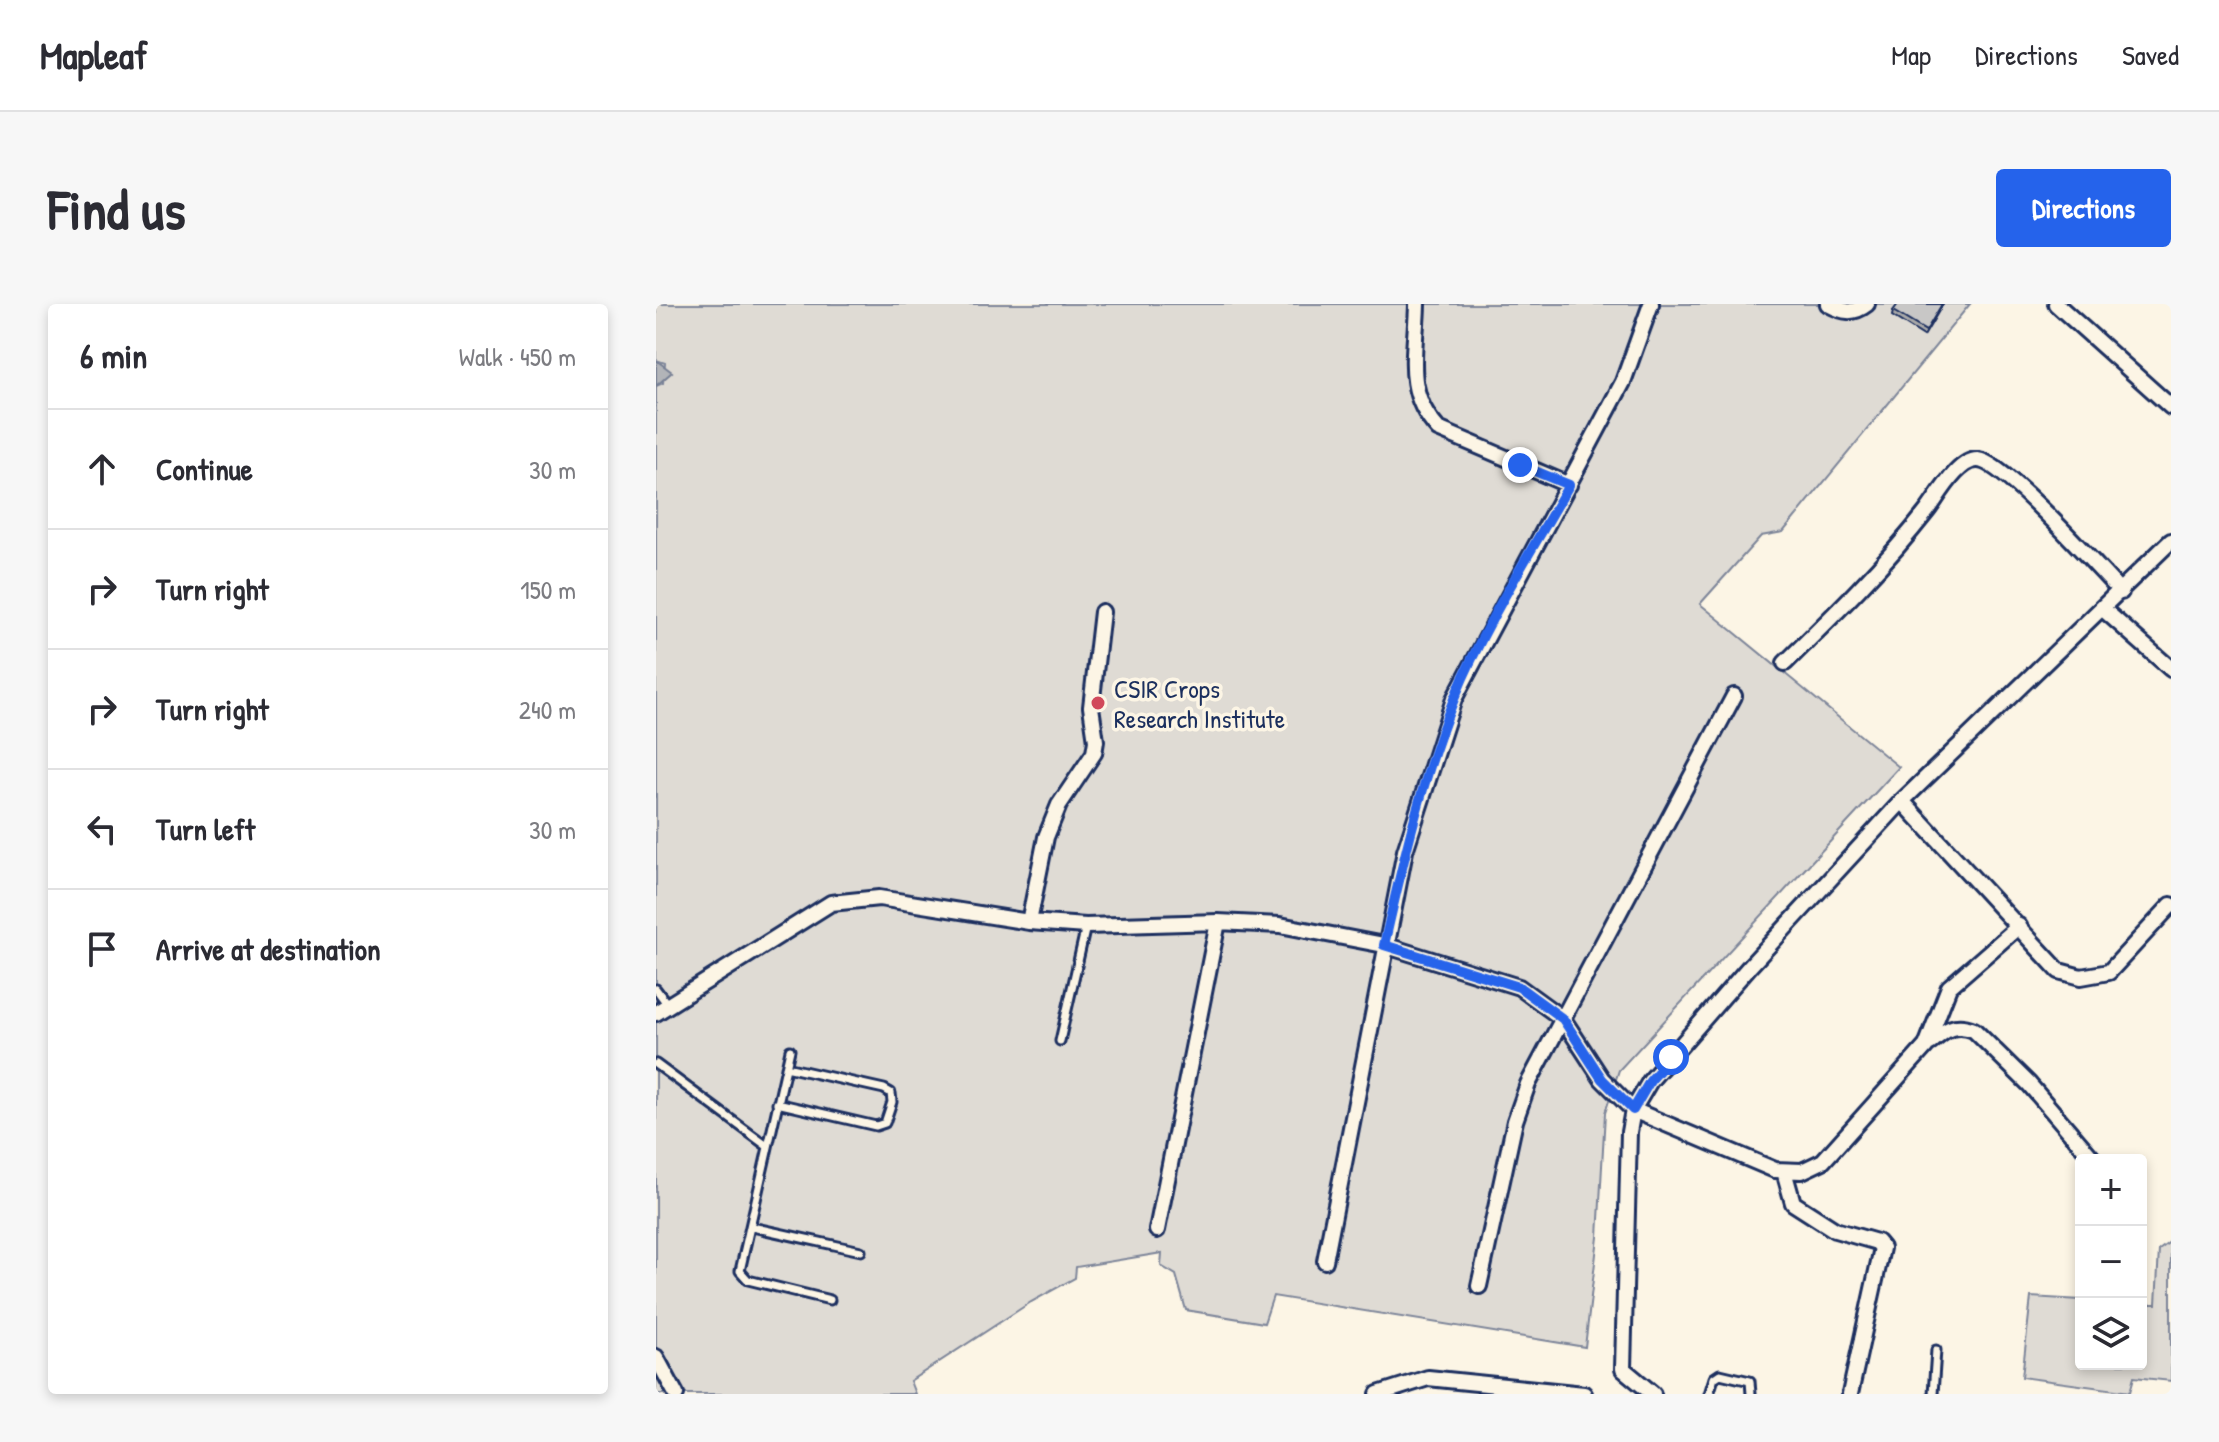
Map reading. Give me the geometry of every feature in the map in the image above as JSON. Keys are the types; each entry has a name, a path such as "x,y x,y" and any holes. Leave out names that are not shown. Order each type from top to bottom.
{"street":[{"path":"1417,304 1414,392 1422,412 1438,429 1569,485"},
{"path":"1325,1261 1384,945 1405,851 1454,699 1496,614 1623,382 1651,304"},
{"path":"1828,304 1843,312 1859,310 1867,304"},
{"path":"2056,304 2171,407"},
{"path":"1785,663 1880,568 1968,462 1977,460 1999,470 2121,592"},
{"path":"1653,1394 1623,1369 1629,1132 1633,1110 1650,1081 1749,967 1902,801 2171,541"},
{"path":"2103,609 2171,669"},
{"path":"1029,922 1046,837 1059,805 1094,753 1091,707 1102,612"},
{"path":"1479,1286 1515,1121 1528,1084 1734,696"},
{"path":"1902,801 2059,971 2081,977 2109,972 2171,905"},
{"path":"662,1009 831,903 879,898 1029,922 1086,926 1218,922 1280,925 1384,945 1519,987 1563,1019 1602,1079 1633,1110 1775,1170 1802,1171 1823,1161 1926,1046 1948,1028 1962,1025 1974,1030 2029,1084 2089,1154"},
{"path":"1157,1230 1218,922"},
{"path":"1926,1046 1949,987 2019,926"},
{"path":"1784,1171 1793,1203 1835,1230 1877,1242 1882,1248 1850,1394"},
{"path":"656,1357 676,1394"},
{"path":"1378,1394 1428,1378 1584,1394"}],"lane":[{"path":"1060,1041 1086,926"},
{"path":"656,989 662,1009"},
{"path":"790,1050 740,1271 742,1276 830,1300"},
{"path":"656,1064 767,1146"},
{"path":"777,1103 876,1126 885,1123 892,1102 891,1093 884,1089 786,1067"},
{"path":"752,1227 861,1251"},
{"path":"1933,1394 1936,1350"},
{"path":"1709,1394 1714,1378 1720,1374 1750,1381 1751,1394"}],"shaded area":[{"path":"656,304 1970,304 1783,532 1761,536 1700,604 1899,767 1619,1070 1605,1113 1598,1237 1585,1347 1273,1296 1264,1323 1186,1310 1176,1275 1161,1266 1162,1253 1076,1267 1075,1278 1031,1302 910,1381 915,1394 656,1394 656,386 663,383 665,363 656,360"},
{"path":"656,360 672,372 656,386"},
{"path":"2171,1241 2171,1381 2134,1377 2130,1392 2022,1377 2031,1297 2075,1300 2075,1370 2147,1370 2147,1304 2156,1304 2159,1250"}],"building":[{"path":"1898,304 1942,304 1926,331 1893,311"}],"place":[{"name":"CSIR Crops Research Institute","path":"1098,703"}],"route":[{"path":"1520,465 1569,485 1496,614 1454,699 1405,851 1384,945 1519,987 1563,1019 1602,1079 1633,1110 1650,1081 1671,1057"}]}
